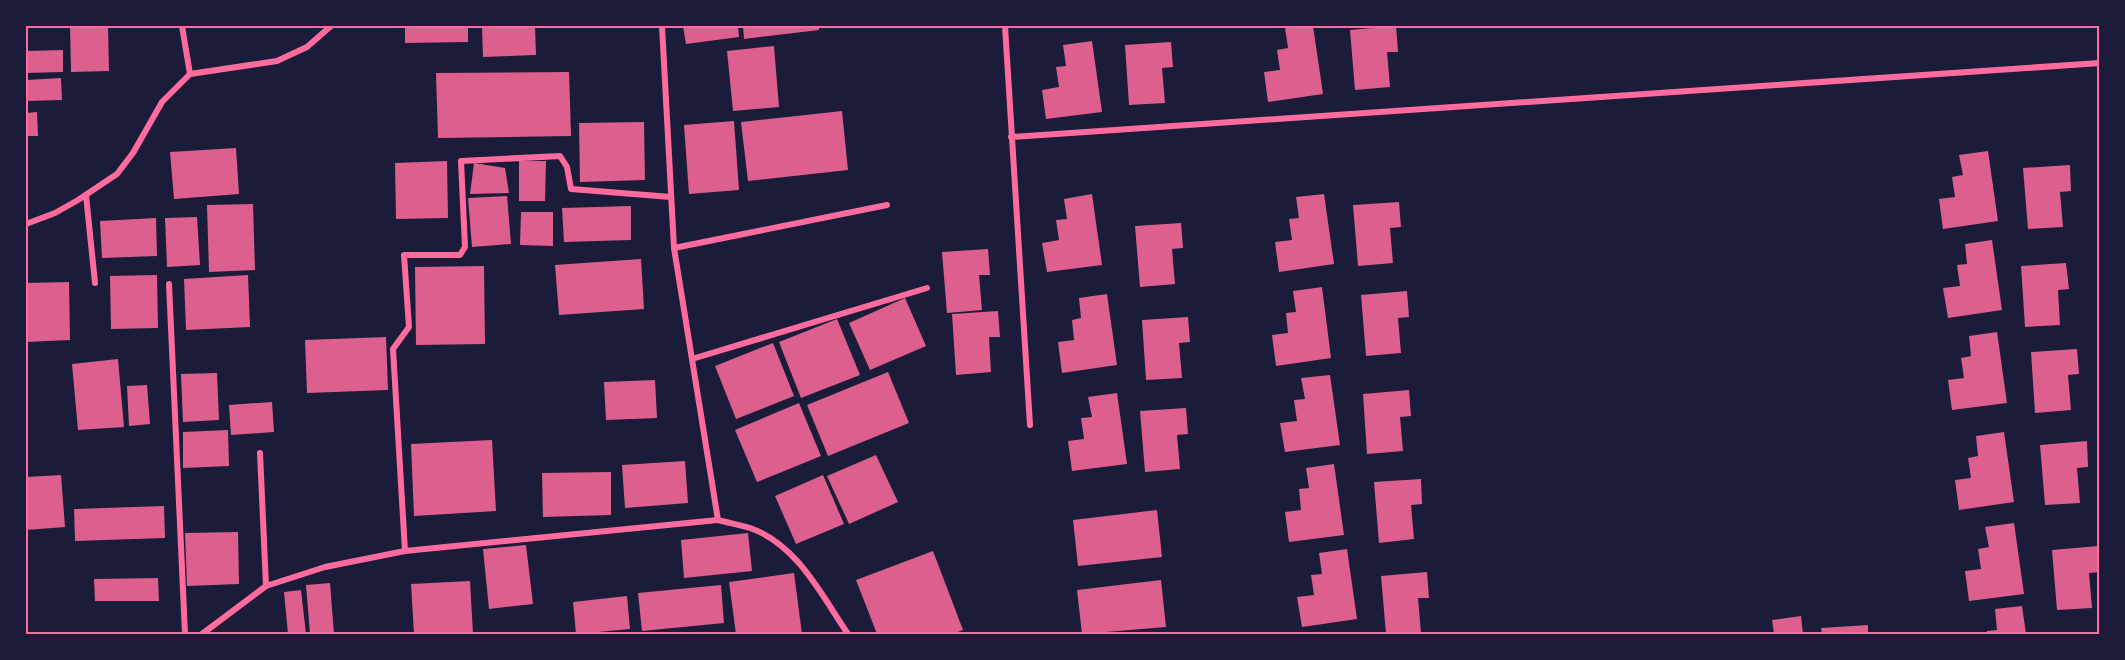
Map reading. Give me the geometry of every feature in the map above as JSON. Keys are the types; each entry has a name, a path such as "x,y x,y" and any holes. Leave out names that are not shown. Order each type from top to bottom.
{"street":[{"path":"182,26 190,74"},
{"path":"26,224 55,213 117,174 133,153 162,102 190,74 277,61 307,47 331,26"},
{"path":"662,26 674,248 718,520"},
{"path":"1005,26 1030,425"},
{"path":"1011,137 2100,63"},
{"path":"405,551 393,349 409,327 404,255 460,255 465,247 461,161 560,156 567,167 571,189 672,197"},
{"path":"86,195 95,282"},
{"path":"674,248 887,205"},
{"path":"169,284 185,634"},
{"path":"692,359 927,288"},
{"path":"260,453 266,586"},
{"path":"202,634 266,586 325,567 405,551 718,520 751,528 777,543 804,570 848,634"}],"building":[{"path":"70,26 108,26 109,71 71,72"},
{"path":"405,26 468,26 468,42 405,43"},
{"path":"482,26 535,26 536,55 483,57"},
{"path":"683,26 738,26 739,37 686,44"},
{"path":"743,26 819,26 819,30 744,39"},
{"path":"1313,26 1323,94 1268,102 1264,72 1280,70 1277,50 1288,48 1285,28"},
{"path":"1396,26 1398,52 1387,52 1390,87 1355,90 1350,30"},
{"path":"1092,41 1102,112 1046,119 1042,90 1059,87 1056,67 1066,66 1063,45"},
{"path":"1171,42 1173,67 1162,68 1165,103 1129,105 1125,45"},
{"path":"774,46 779,107 733,111 727,51"},
{"path":"63,50 63,72 26,73 26,51"},
{"path":"569,72 571,136 438,138 436,73"},
{"path":"61,78 62,100 26,101 26,80"},
{"path":"842,111 848,170 748,181 741,122"},
{"path":"37,112 38,136 26,136 26,113"},
{"path":"734,121 739,190 689,194 684,125"},
{"path":"644,122 645,180 580,182 579,123"},
{"path":"236,148 239,194 174,199 170,152"},
{"path":"1988,151 1998,221 1943,229 1939,199 1955,197 1952,177 1963,175 1959,155"},
{"path":"447,161 448,218 396,219 395,163"},
{"path":"519,161 546,161 545,201 519,201"},
{"path":"474,163 505,168 509,193 470,194"},
{"path":"2070,165 2071,191 2060,192 2063,227 2028,229 2023,168"},
{"path":"1092,194 1102,265 1047,272 1042,243 1059,240 1056,220 1067,219 1064,199"},
{"path":"1324,194 1334,264 1279,272 1275,242 1292,240 1289,219 1299,218 1296,197"},
{"path":"507,196 511,244 472,247 468,198"},
{"path":"1399,202 1401,227 1390,228 1393,263 1358,266 1353,205"},
{"path":"253,204 255,270 209,272 207,205"},
{"path":"631,206 631,240 564,242 562,208"},
{"path":"521,212 553,212 553,246 520,245"},
{"path":"197,217 200,265 167,267 165,218"},
{"path":"156,218 157,256 102,258 100,221"},
{"path":"1181,223 1183,248 1172,249 1175,284 1140,287 1135,226"},
{"path":"1992,240 2002,310 1948,318 1943,288 1960,286 1957,265 1967,264 1965,244"},
{"path":"988,249 990,275 979,275 982,310 947,313 942,252"},
{"path":"641,259 644,309 559,315 555,265"},
{"path":"2066,263 2069,289 2058,290 2060,325 2025,327 2021,266"},
{"path":"484,266 485,344 416,345 415,267"},
{"path":"157,275 158,328 111,329 110,276"},
{"path":"248,275 250,327 186,330 184,279"},
{"path":"69,282 70,340 26,342 26,283"},
{"path":"1322,287 1331,358 1276,366 1272,335 1288,333 1286,313 1296,312 1293,291"},
{"path":"1407,291 1409,317 1398,318 1401,353 1366,356 1361,295"},
{"path":"1107,294 1117,365 1062,373 1058,342 1074,340 1072,320 1081,318 1079,298"},
{"path":"905,298 926,346 870,370 849,323"},
{"path":"998,311 1000,337 989,337 991,372 956,375 952,314"},
{"path":"1188,317 1190,342 1179,343 1182,378 1146,380 1142,320"},
{"path":"837,319 860,375 801,398 779,342"},
{"path":"1997,332 2007,403 1952,410 1948,380 1964,378 1961,358 1971,356 1969,336"},
{"path":"386,337 388,390 307,393 305,340"},
{"path":"773,343 794,396 736,419 715,366"},
{"path":"2077,349 2079,374 2068,375 2071,410 2035,413 2031,352"},
{"path":"118,359 124,427 78,430 72,364"},
{"path":"888,372 909,423 828,456 807,405"},
{"path":"217,373 219,420 183,422 181,374"},
{"path":"1330,375 1340,445 1285,452 1280,423 1297,421 1294,400 1305,399 1301,378"},
{"path":"655,380 657,418 606,420 604,382"},
{"path":"147,385 150,424 129,426 127,386"},
{"path":"1409,390 1411,416 1400,417 1403,451 1367,454 1363,394"},
{"path":"1117,393 1127,464 1072,471 1068,441 1084,439 1081,418 1092,417 1088,397"},
{"path":"272,402 274,432 231,435 229,405"},
{"path":"799,403 821,456 757,482 735,430"},
{"path":"1186,408 1188,434 1177,435 1180,469 1145,472 1140,411"},
{"path":"228,430 229,466 183,468 183,432"},
{"path":"2004,432 2014,502 1959,510 1955,480 1971,478 1968,458 1978,456 1976,436"},
{"path":"492,440 496,511 414,516 411,444"},
{"path":"2087,441 2088,467 2077,468 2080,503 2045,505 2040,445"},
{"path":"876,455 898,502 849,524 827,476"},
{"path":"685,461 688,503 625,508 622,465"},
{"path":"1334,464 1344,535 1289,542 1285,512 1301,510 1299,489 1309,488 1306,468"},
{"path":"611,472 611,515 543,517 542,473"},
{"path":"61,475 65,527 26,530 26,477"},
{"path":"823,475 844,524 796,544 775,496"},
{"path":"1421,479 1422,504 1411,505 1414,539 1379,543 1374,482"},
{"path":"164,506 165,538 75,541 74,509"},
{"path":"1157,510 1162,557 1078,566 1073,520"},
{"path":"2014,523 2024,594 1969,601 1965,571 1981,569 1978,549 1989,547 1985,527"},
{"path":"238,532 239,584 187,586 185,533"},
{"path":"748,533 752,571 684,578 681,540"},
{"path":"526,545 533,604 489,609 483,549"},
{"path":"2098,546 2100,572 2089,573 2092,608 2057,610 2052,550"},
{"path":"1347,549 1357,619 1302,627 1297,597 1314,595 1311,575 1322,574 1319,553"},
{"path":"933,551 963,630 952,634 877,634 856,580"},
{"path":"1427,572 1429,598 1418,598 1421,633 1386,634 1381,576"},
{"path":"794,573 802,634 736,634 729,582"},
{"path":"158,578 159,601 95,601 94,579"},
{"path":"1161,580 1166,627 1082,634 1077,590"},
{"path":"470,581 473,634 414,634 411,584"},
{"path":"330,583 334,634 310,634 306,585"},
{"path":"721,585 724,623 642,631 638,593"},
{"path":"301,590 306,634 288,634 284,592"},
{"path":"627,596 630,629 576,634 573,602"},
{"path":"2022,606 2026,634 1987,634 1987,631 1997,630 1995,609"},
{"path":"1801,616 1803,634 1774,634 1772,620"},
{"path":"1868,625 1868,634 1822,634 1821,628"}]}
